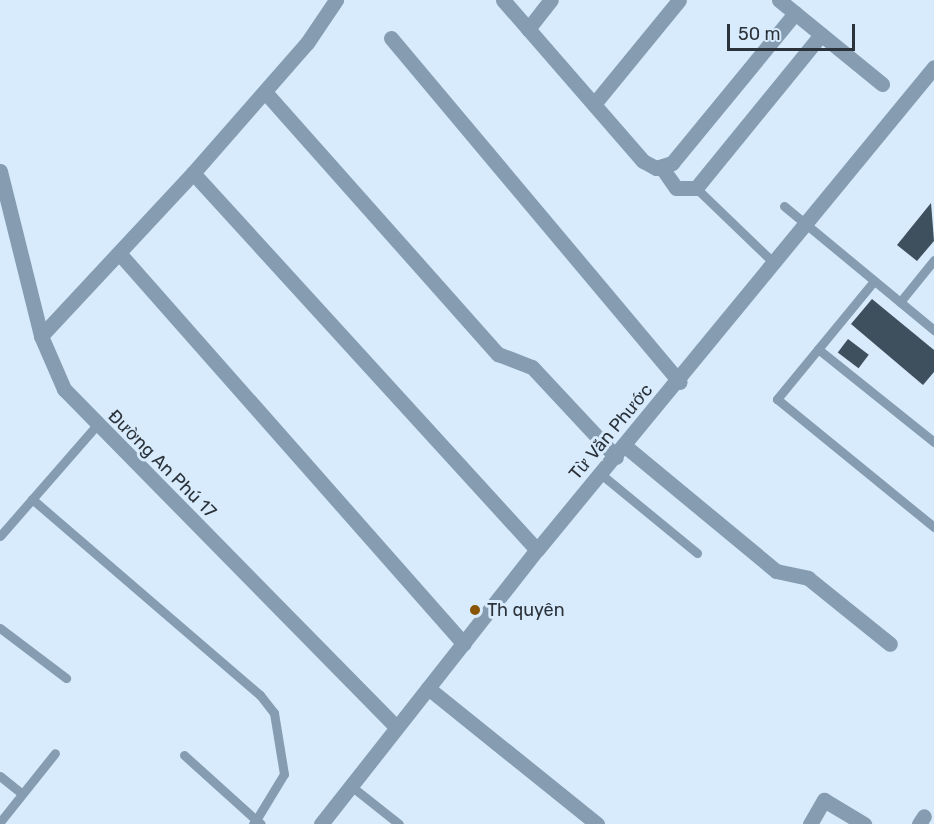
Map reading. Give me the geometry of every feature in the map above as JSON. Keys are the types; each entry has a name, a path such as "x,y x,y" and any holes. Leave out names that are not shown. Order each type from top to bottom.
{"street":[{"path":"40,336 193,174 265,92 336,0"},
{"path":"503,0 643,161 662,168 676,188 696,188 821,34"},
{"path":"528,29 551,0"},
{"path":"594,104 679,0"},
{"path":"778,0 882,84"},
{"path":"662,168 672,163 795,13"},
{"path":"391,38 680,382"},
{"name":"Từ Văn Phước","path":"321,824 537,550 680,382 934,67"},
{"path":"265,92 498,354 532,367 621,451 776,571 808,578 890,644"},
{"name":"Đường An Phú 17","path":"0,171 40,336 64,389 96,426 396,727"},
{"path":"193,174 537,550"},
{"path":"119,253 464,644"},
{"path":"428,688 597,824"},
{"path":"810,824 825,800 864,824"}],"lane":[{"path":"696,188 775,264"},
{"path":"784,206 934,330"},
{"path":"900,302 934,260"},
{"path":"874,280 777,399 934,527"},
{"path":"818,349 934,442"},
{"path":"0,536 96,426"},
{"path":"602,475 696,553"},
{"path":"32,499 260,695 274,713 284,774 257,823 184,755"},
{"path":"0,628 66,678"},
{"path":"0,822 55,753"},
{"path":"0,776 22,794"},
{"path":"351,786 399,824"}],"building":[{"path":"931,203 934,241 917,261 897,245"},
{"path":"872,299 934,350 934,372 923,385 851,324"},
{"path":"848,339 869,355 859,368 838,353"}],"place":[{"name":"Th quyên","path":"475,610"}]}
